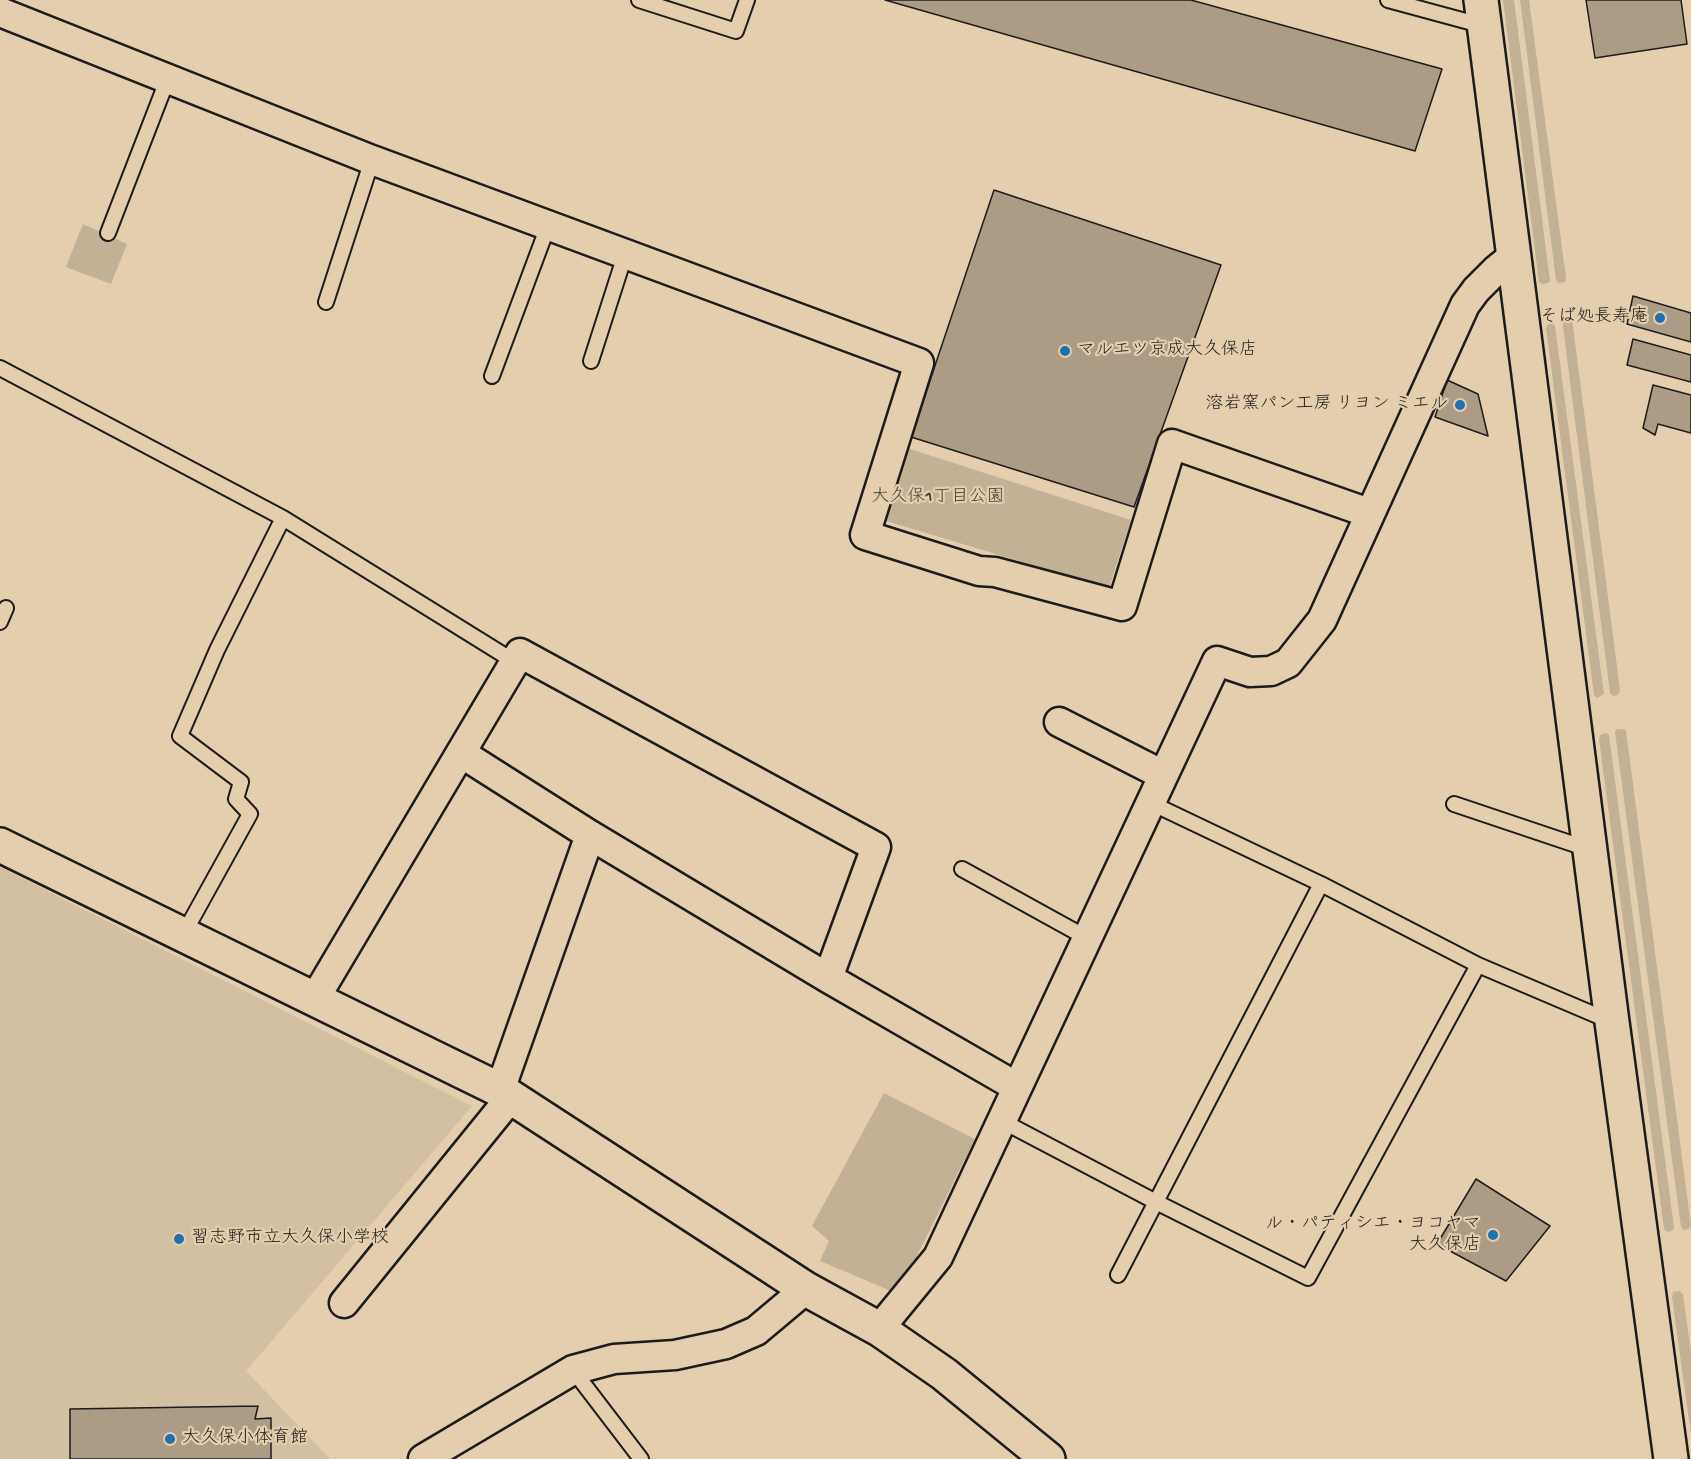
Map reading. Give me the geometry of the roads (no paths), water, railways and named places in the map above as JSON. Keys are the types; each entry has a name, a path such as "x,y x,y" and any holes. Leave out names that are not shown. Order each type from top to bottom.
{"street":[{"path":"0,12 372,160 919,363 865,535 980,571 995,572 1122,606 1172,444 1369,513"},
{"path":"1483,13 1589,850 1671,1459"},
{"path":"879,1329 939,1257 1217,661 1250,672 1271,671 1288,663 1322,620 1465,305 1497,268 1514,256"},
{"path":"314,1000 520,653 876,848 828,978"},
{"path":"1059,722 1163,776"},
{"path":"461,753 591,836 828,978 1017,1087"},
{"path":"344,1303 506,1093 591,836"},
{"path":"0,846 506,1093 806,1289 879,1329 944,1374 1048,1459"},
{"path":"423,1459 573,1370 614,1359 675,1355 726,1344 756,1330 806,1289"}],"lane":[{"path":"639,0 736,31 747,0"},
{"path":"1388,0 1483,13"},
{"path":"108,233 168,78"},
{"path":"326,302 372,160"},
{"path":"492,376 548,226"},
{"path":"591,360 626,255"},
{"path":"0,368 283,518 515,662"},
{"path":"183,934 250,814 236,799 241,782 180,736 217,650 283,518"},
{"path":"0,622 6,608"},
{"path":"1151,802 1321,884 1478,965 1612,1022"},
{"path":"1454,804 1589,850"},
{"path":"962,869 1087,938"},
{"path":"1118,1275 1321,884"},
{"path":"1002,1121 1308,1278 1478,965"},
{"path":"573,1370 641,1459"}],"place":[{"name":"そば処長寿庵","path":"1660,318"},
{"name":"マルエツ京成大久保店","path":"1065,351"},
{"name":"溶岩窯パン工房 リヨン ミエル","path":"1460,405"},
{"name":"ル・パティシエ・ヨコヤマ 大久保店","path":"1493,1235"},
{"name":"習志野市立大久保小学校","path":"179,1239"},
{"name":"大久保小体育館","path":"170,1439"}],"park label":[{"name":"大久保1丁目公園","path":"938,498"}]}
